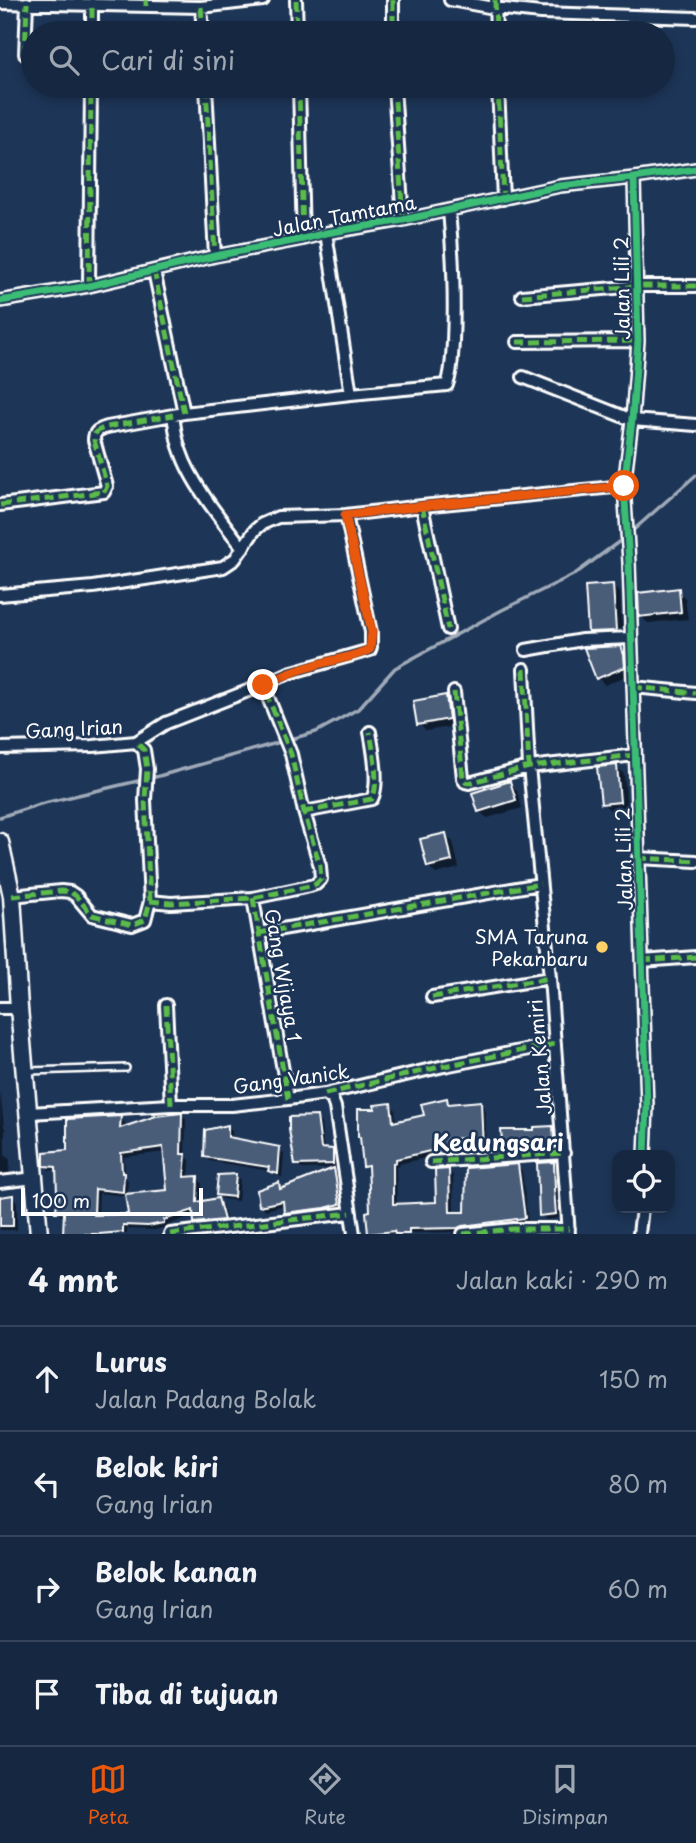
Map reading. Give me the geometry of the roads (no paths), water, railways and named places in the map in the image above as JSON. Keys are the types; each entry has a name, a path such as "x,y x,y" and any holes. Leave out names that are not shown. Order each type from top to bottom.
{"main road":[{"path":"0,842 12,896 39,1234"}],"street":[{"path":"0,3 146,3 201,7 263,0"},
{"path":"296,0 297,21"},
{"path":"393,0 393,21"},
{"path":"450,0 495,4 541,13 696,18"},
{"path":"26,21 27,3"},
{"path":"92,4 92,21"},
{"path":"201,7 202,21"},
{"path":"89,286 91,98"},
{"path":"207,98 215,256"},
{"path":"299,98 303,239"},
{"name":"Jalan Tamtama","path":"395,98 403,220"},
{"path":"499,98 503,199"},
{"name":"Jalan Tamtama","path":"0,301 89,286 215,256 403,220 560,186 696,169"},
{"name":"Jalan Lili 2","path":"634,178 638,341 624,486 629,562 647,1106 645,1150"},
{"path":"0,505 104,492 107,486 94,434 107,427 179,414 445,386 448,383 454,321 454,263 449,210"},
{"path":"327,233 351,394"},
{"path":"154,271 179,414 176,438 188,471 243,548"},
{"path":"522,296 638,286 696,286"},
{"path":"517,342 638,341"},
{"path":"523,377 632,420 696,425"},
{"path":"0,594 93,587 223,567 235,559 255,530 278,517 345,515 624,486"},
{"path":"422,506 448,629"},
{"name":"Gang Irian","path":"0,748 93,746 136,742 166,723 289,673 370,649 372,632 345,515"},
{"path":"526,650 582,640 631,638"},
{"name":"Jalan Kemiri","path":"524,669 529,767 550,978 569,1231"},
{"path":"150,901 171,903 253,898 319,883 321,874 291,754 263,685"},
{"path":"633,687 696,693"},
{"path":"454,692 463,778 466,782 529,767 635,755"},
{"path":"304,811 372,799 375,795 375,778 370,732"},
{"path":"12,896 70,892 92,915 132,925 145,920 150,901 145,800 147,769 144,750 136,742"},
{"path":"638,859 696,861"},
{"path":"258,933 540,884"},
{"name":"Gang Wijaya 1","path":"253,898 288,1099"},
{"path":"642,961 696,957"},
{"path":"432,996 550,978"},
{"path":"166,1005 171,1105"},
{"path":"0,1008 19,1007"},
{"name":"Gang Vanick","path":"29,1113 171,1105 232,1105 288,1099 325,1094 555,1044"},
{"path":"325,1094 331,1098 335,1107 354,1234"},
{"path":"431,1162 564,1153"},
{"path":"0,1182 35,1178"},
{"path":"170,1234 350,1213"},
{"path":"639,1234 641,1213"},
{"path":"463,1234 513,1229 569,1231"}],"lane":[{"path":"25,1071 126,1068"}],"waterway":[{"path":"630,533 696,475"},
{"path":"0,817 40,804 159,776 316,732 358,709 395,668 575,574 624,538"}],"place":[{"name":"SMA Taruna Pekanbaru","path":"602,947"}],"district":[{"name":"Kedungsari","path":"498,1141"}]}
